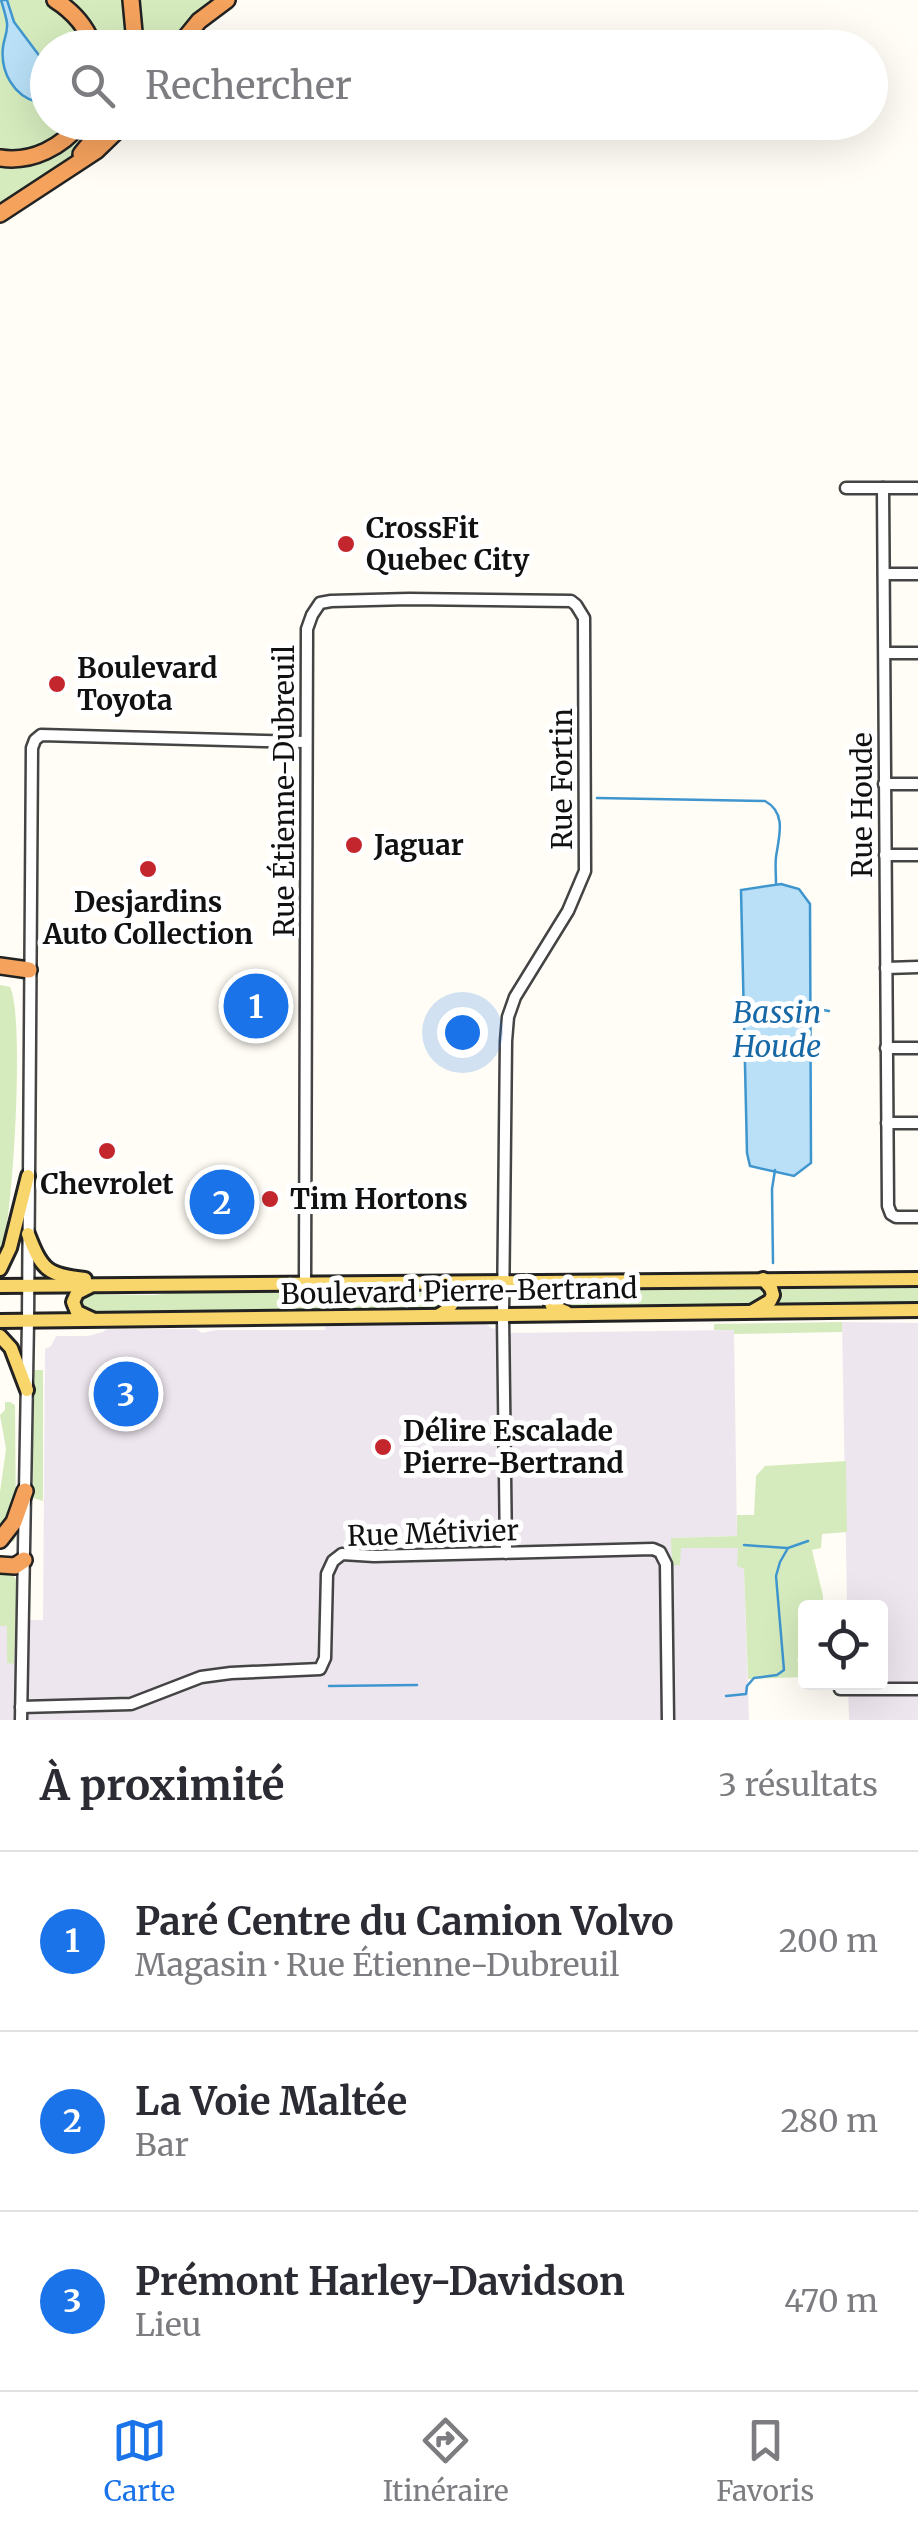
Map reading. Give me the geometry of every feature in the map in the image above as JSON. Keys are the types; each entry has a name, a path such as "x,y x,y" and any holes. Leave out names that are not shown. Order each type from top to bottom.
{"highway":[{"path":"55,0 86,30"},
{"path":"131,0 134,30"},
{"path":"192,30 227,0"},
{"path":"0,158 28,157 46,152 65,140"},
{"path":"72,165 92,140"},
{"path":"0,214 96,152 108,140"},
{"path":"0,966 29,970"},
{"path":"0,974 29,970"},
{"path":"0,1540 14,1522 25,1492"},
{"path":"0,1556 15,1555 24,1560 15,1566 0,1565"}],"main road":[{"path":"0,1268 10,1248 28,1176"},
{"path":"28,1234 38,1261 53,1274 137,1285"},
{"name":"Boulevard Pierre-Bertrand","path":"0,1286 918,1279"},
{"path":"751,1312 772,1298 771,1288 763,1280"},
{"path":"437,1316 455,1298 453,1289 438,1282"},
{"path":"569,1282 553,1288 548,1298 552,1306 570,1314"},
{"path":"91,1286 77,1293 73,1302 76,1310 94,1320"},
{"name":"Boulevard Pierre-Bertrand","path":"0,1321 918,1310"},
{"path":"0,1336 12,1348 27,1390"}],"street":[{"path":"846,488 918,488"},
{"name":"Rue Houde","path":"884,488 889,1210 896,1217 918,1217"},
{"path":"884,574 918,574"},
{"name":"Rue Fortin","path":"320,603 409,599 571,601 584,618 584,871 568,911 515,998 508,1017 503,1316 506,1553"},
{"name":"Rue Étienne-Dubreuil","path":"306,1282 307,629 320,603"},
{"path":"884,652 918,652"},
{"path":"21,1720 32,748 41,735 306,742"},
{"path":"884,784 918,784"},
{"path":"885,855 918,855"},
{"path":"886,968 918,967"},
{"path":"886,1048 918,1048"},
{"path":"887,1123 918,1122"},
{"name":"Rue Métivier","path":"22,1707 131,1704 201,1677 320,1669 325,1658 327,1574 342,1554 653,1549 660,1552 666,1564 668,1720"},
{"path":"888,1689 918,1689"}],"shaded area":[{"path":"842,1322 918,1323 918,1720 849,1720 848,1690 888,1690 888,1600 847,1600"},
{"path":"326,1324 486,1324 509,1333 734,1330 737,1536 672,1538 672,1565 680,1548 738,1547 744,1568 749,1720 0,1720 0,1620 43,1620 45,1349 56,1336 88,1336 107,1329 196,1329 202,1333 325,1330"}],"green space":[{"path":"0,0 43,0 58,7 77,30 30,30 30,140 53,140 22,151 0,152"},
{"path":"64,0 127,0 128,30 86,30"},
{"path":"137,0 220,0 190,30 138,30"},
{"path":"58,140 86,140 70,159 0,205 0,164 13,165"},
{"path":"0,985 10,987 14,1006 17,1077 9,1205 0,1258"},
{"path":"918,1285 918,1307 776,1306 780,1286"},
{"path":"761,1287 766,1296 759,1306 567,1309 554,1302 568,1291"},
{"path":"436,1289 447,1293 449,1300 433,1308 90,1313 79,1305 90,1294"},
{"path":"842,1322 842,1332 734,1334 734,1330 714,1330 714,1324"},
{"path":"33,1370 43,1370 43,1501 33,1498"},
{"path":"5,1402 15,1405 16,1535 14,1541 0,1546 0,1492 6,1449 0,1415"},
{"path":"846,1461 847,1532 822,1534 821,1548 812,1550 823,1600 798,1600 798,1677 748,1679 744,1569 737,1566 738,1548 681,1548 680,1565 672,1566 671,1538 737,1536 737,1515 754,1515 756,1476 765,1466"},
{"path":"0,1570 10,1570 17,1581 14,1664 7,1663 7,1626 0,1626"}],"water":[{"path":"1,0 7,0 14,22 30,43 30,99 15,89 6,74 3,47 7,23"},
{"name":"Bassin Houde","path":"781,884 799,889 810,904 811,1163 794,1176 750,1166 747,1153 741,890"}],"waterway":[{"path":"597,798 765,801 779,818 776,883"},
{"path":"810,1008 829,1011"},
{"path":"773,1263 775,1170"},
{"path":"726,1696 746,1694 754,1678 777,1675 784,1670 776,1576 788,1548 808,1541"},
{"path":"744,1545 787,1548"},
{"path":"329,1686 417,1685"}],"place":[{"name":"CrossFit Quebec City","path":"346,544"},
{"name":"Boulevard Toyota","path":"57,684"},
{"name":"Jaguar","path":"354,845"},
{"name":"Desjardins Auto Collection","path":"148,869"},
{"name":"Paré Centre du Camion Volvo","path":"256,1006"},
{"name":"Chevrolet","path":"107,1151"},
{"name":"Tim Hortons","path":"270,1199"},
{"name":"La Voie Maltée","path":"222,1202"},
{"name":"Prémont Harley-Davidson","path":"126,1394"},
{"name":"Délire Escalade Pierre-Bertrand","path":"383,1447"}]}
